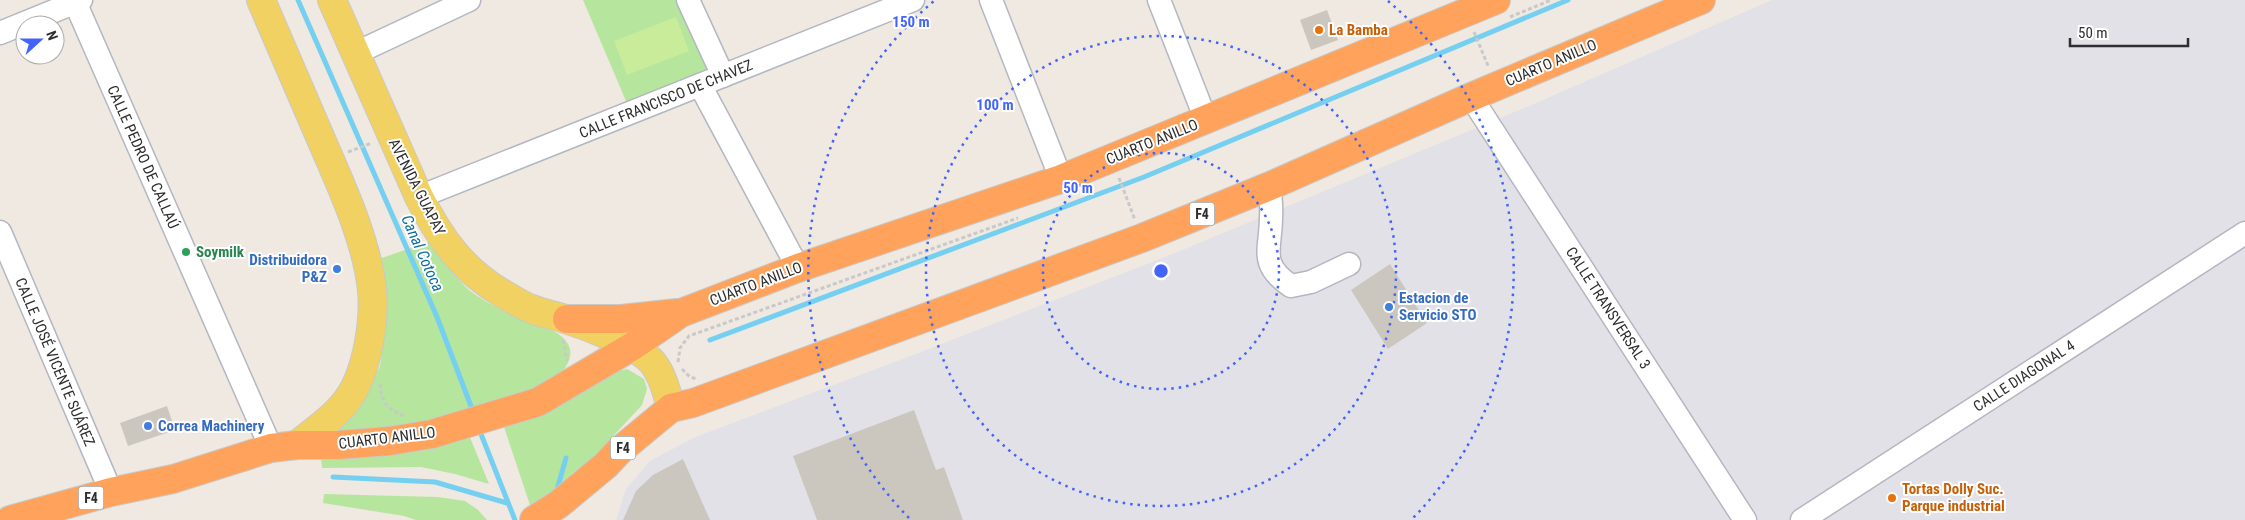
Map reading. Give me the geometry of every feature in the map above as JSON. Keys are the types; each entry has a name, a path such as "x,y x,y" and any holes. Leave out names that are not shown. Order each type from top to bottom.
{"highway":[{"name":"CUARTO ANILLO","path":"10,520 111,492 173,479 284,447 390,441 432,434 538,402 633,346 681,313 798,268 1060,179 1496,0"},
{"name":"CUARTO ANILLO","path":"535,520 562,512 619,451 672,408 693,403 1142,238 1270,186 1471,97 1701,0"},
{"path":"567,319 621,319 681,313"},
{"path":"76,520 173,479"}],"main road":[{"path":"261,0 350,210 364,253 372,289 372,322 366,352 360,375 350,396 334,414 284,447"},
{"name":"AVENIDA GUAPAY","path":"332,0 354,54 419,197 435,229 454,255 477,276 505,295 533,310 567,319 633,346 652,363 666,387 672,408"}],"street":[{"path":"354,54 469,0"},
{"path":"688,0 723,76"},
{"name":"CALLE FRANCISCO DE CHAVEZ","path":"419,197 913,0"},
{"path":"991,0 1060,179"},
{"path":"1159,0 1206,120"},
{"name":"CALLE PEDRO DE CALLAÚ","path":"78,1 284,447"},
{"path":"0,33 78,1"},
{"path":"700,86 798,268"},
{"name":"CALLE TRANSVERSAL 3","path":"1471,97 1745,520"},
{"path":"1270,186 1272,219 1268,248 1270,262 1278,277 1291,286 1311,282 1349,264"},
{"name":"CALLE JOSÉ VICENTE SUÁREZ","path":"0,232 111,492"},
{"name":"CALLE DIAGONAL 4","path":"1802,520 2245,233"}],"path":[{"path":"1475,36 1490,69"},
{"path":"349,152 377,141"},
{"path":"344,148 349,160"},
{"path":"1120,178 1138,229"},
{"path":"566,353 568,364"},
{"path":"381,378 381,396 388,408 408,418"}],"shaded area":[{"path":"1772,0 2245,0 2245,520 616,520 626,489 650,461 693,438 1175,253 1529,106"}],"green space":[{"path":"583,0 683,0 715,71 629,108"},
{"path":"676,17 689,51 627,75 614,41"},
{"path":"431,241 458,279 473,293 509,313 538,324 562,337 569,345 570,356 565,369 551,385 408,427 331,433 362,404 380,366 385,328 384,292 379,259"},
{"path":"627,369 644,379 647,389 642,405 577,475 530,505 504,427 547,410 614,372"},
{"path":"469,435 489,484 421,467 322,468 321,457"},
{"path":"324,494 438,497 465,501 478,510 487,520 416,520 404,516 323,503"}],"building":[{"name":"La Bamba","path":"1327,10 1338,40 1311,50 1300,20"},
{"name":"Estacion de Servicio STO","path":"1390,264 1427,323 1388,349 1351,290"},
{"name":"Correa Machinery","path":"167,406 175,430 128,446 120,423"},
{"path":"914,410 936,470 944,467 963,520 817,520 793,456"},
{"path":"683,459 710,520 623,520 636,491 653,475"}],"waterway":[{"name":"Canal Cotoca","path":"298,0 437,317 474,414"},
{"path":"710,340 1144,177 1568,0"},
{"name":"Canal Cotoca","path":"479,429 515,520"},
{"path":"556,493 566,458"},
{"path":"333,477 435,482 507,503"}],"place":[{"name":"La Bamba","path":"1319,30"},
{"name":"Soymilk","path":"186,252"},
{"name":"Distribuidora P&Z","path":"337,269"},
{"name":"Estacion de Servicio STO","path":"1389,307"},
{"name":"Correa Machinery","path":"148,426"},
{"name":"Tortas Dolly Suc. Parque industrial","path":"1892,498"}]}
